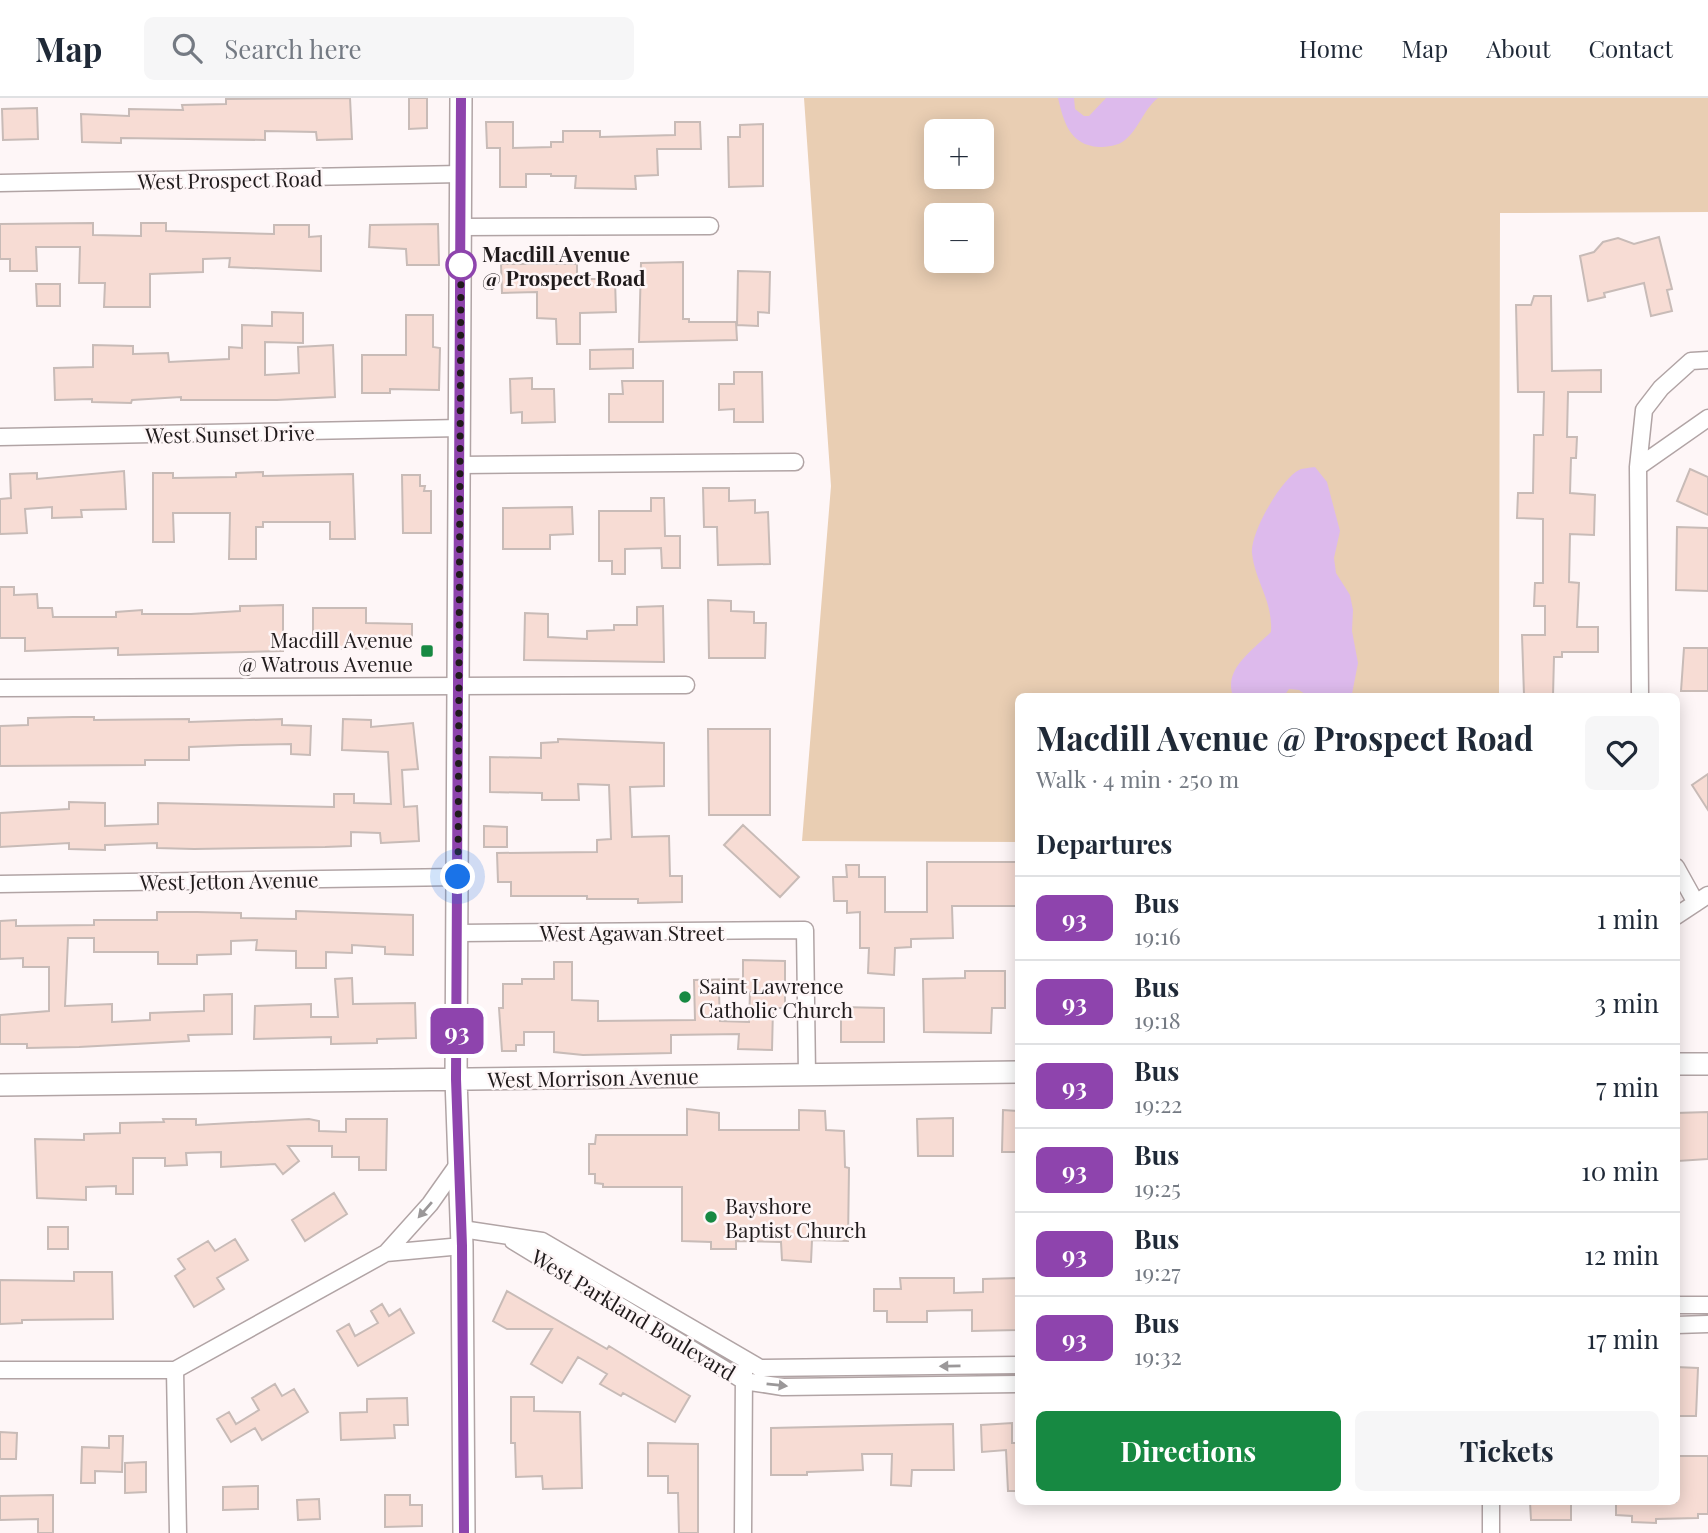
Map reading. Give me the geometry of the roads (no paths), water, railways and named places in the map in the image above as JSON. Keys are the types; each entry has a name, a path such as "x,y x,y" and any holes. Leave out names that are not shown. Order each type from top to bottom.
{"street":[{"path":"461,98 459,933 456,1079 462,1237 464,1533"},
{"name":"West Prospect Road","path":"0,183 461,174"},
{"path":"461,227 710,226"},
{"path":"1640,693 1639,467 1644,410 1661,387 1691,361 1708,360"},
{"path":"1639,467 1708,418"},
{"name":"West Sunset Drive","path":"0,437 461,428"},
{"path":"460,465 795,462"},
{"path":"0,688 686,685"},
{"path":"1680,872 1702,899 1680,913"},
{"name":"West Jetton Avenue","path":"0,884 458,877"},
{"name":"West Agawan Street","path":"459,933 806,930 807,1075"},
{"path":"1680,1064 1708,1064"},
{"name":"West Morrison Avenue","path":"0,1085 1015,1072"},
{"name":"West Parkland Boulevard","path":"386,1253 430,1204 459,1163"},
{"name":"West Parkland Boulevard","path":"505,1236 744,1381 783,1387 1015,1384"},
{"name":"West Parkland Boulevard","path":"0,1370 176,1370 386,1253 462,1237 505,1236 542,1241 760,1368 1015,1365"},
{"path":"1680,1305 1708,1305"},
{"path":"1680,1325 1708,1324"},
{"path":"743,1533 744,1361"},
{"path":"176,1370 178,1533"},
{"path":"1491,1505 1491,1533"}],"place":[{"name":"Macdill Avenue @ Prospect Road","path":"461,265"},
{"name":"Macdill Avenue @ Watrous Avenue","path":"427,651"},
{"name":"Saint Lawrence Catholic Church","path":"685,997"},
{"name":"Bayshore Baptist Church","path":"711,1217"}]}
